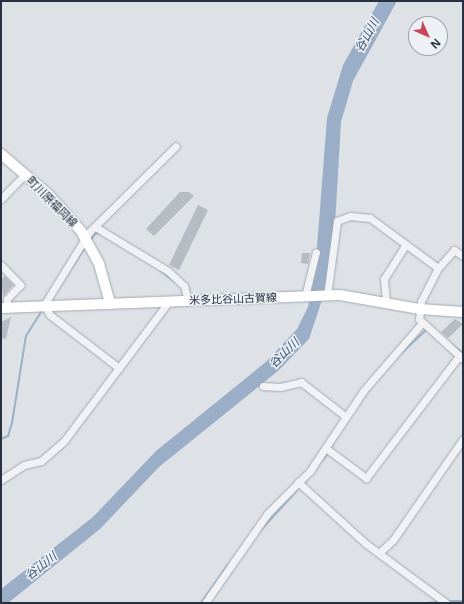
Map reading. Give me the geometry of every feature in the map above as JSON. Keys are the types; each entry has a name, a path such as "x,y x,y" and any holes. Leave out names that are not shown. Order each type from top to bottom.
{"main road":[{"name":"町川原福岡線","path":"1,154 25,174 69,216 86,240 99,264 110,303"},
{"name":"米多比谷山古賀線","path":"3,308 44,305 326,296 386,302 419,310 463,312"}],"street":[{"path":"119,368 50,315 44,305 86,240 89,232 97,228 176,146"},
{"path":"1,199 25,174"},
{"path":"326,296 337,221 350,216 370,218 438,268"},
{"path":"97,228 168,271 184,286 188,300"},
{"path":"386,302 384,279 406,244"},
{"path":"327,448 366,478 461,357 422,323 419,310 438,268 454,250 463,256"},
{"path":"305,296 316,252"},
{"path":"1,265 20,286 7,299 3,308"},
{"path":"1,480 28,463 41,461 64,440 170,301"},
{"path":"205,603 267,514 298,482 327,448 345,416 422,323"},
{"path":"263,386 280,387 301,382 345,416"},
{"path":"380,552 393,540 463,439"},
{"path":"298,482 380,552 434,601 446,603"}],"water":[{"name":"谷山川","path":"379,1 397,1 353,81 341,122 335,225 327,285 309,339 278,371 159,467 100,529 8,603 1,603 1,589 93,517 156,451 267,361 297,329 308,307 315,273 327,118 343,65"}],"building":[{"path":"180,192 189,192 194,196 154,236 146,229"},
{"path":"198,205 208,210 179,270 169,265"},
{"path":"302,253 310,253 308,264 301,263"},
{"path":"5,276 13,285 3,297 1,279"},
{"path":"11,317 6,339 1,338 1,322"},
{"path":"455,319 463,324 448,338 441,332"}],"waterway":[{"path":"90,241 96,233 101,234"},
{"path":"50,301 86,246"},
{"path":"161,271 175,282"},
{"path":"1,439 8,436 12,423 26,336 42,310"},
{"path":"394,360 427,329"},
{"path":"451,344 463,353"},
{"path":"360,402 369,389"},
{"path":"330,449 336,439"},
{"path":"303,484 328,453"},
{"path":"259,532 300,487"},
{"path":"201,603 228,565"},
{"path":"447,601 463,601"},
{"path":"426,603 441,602"}]}
